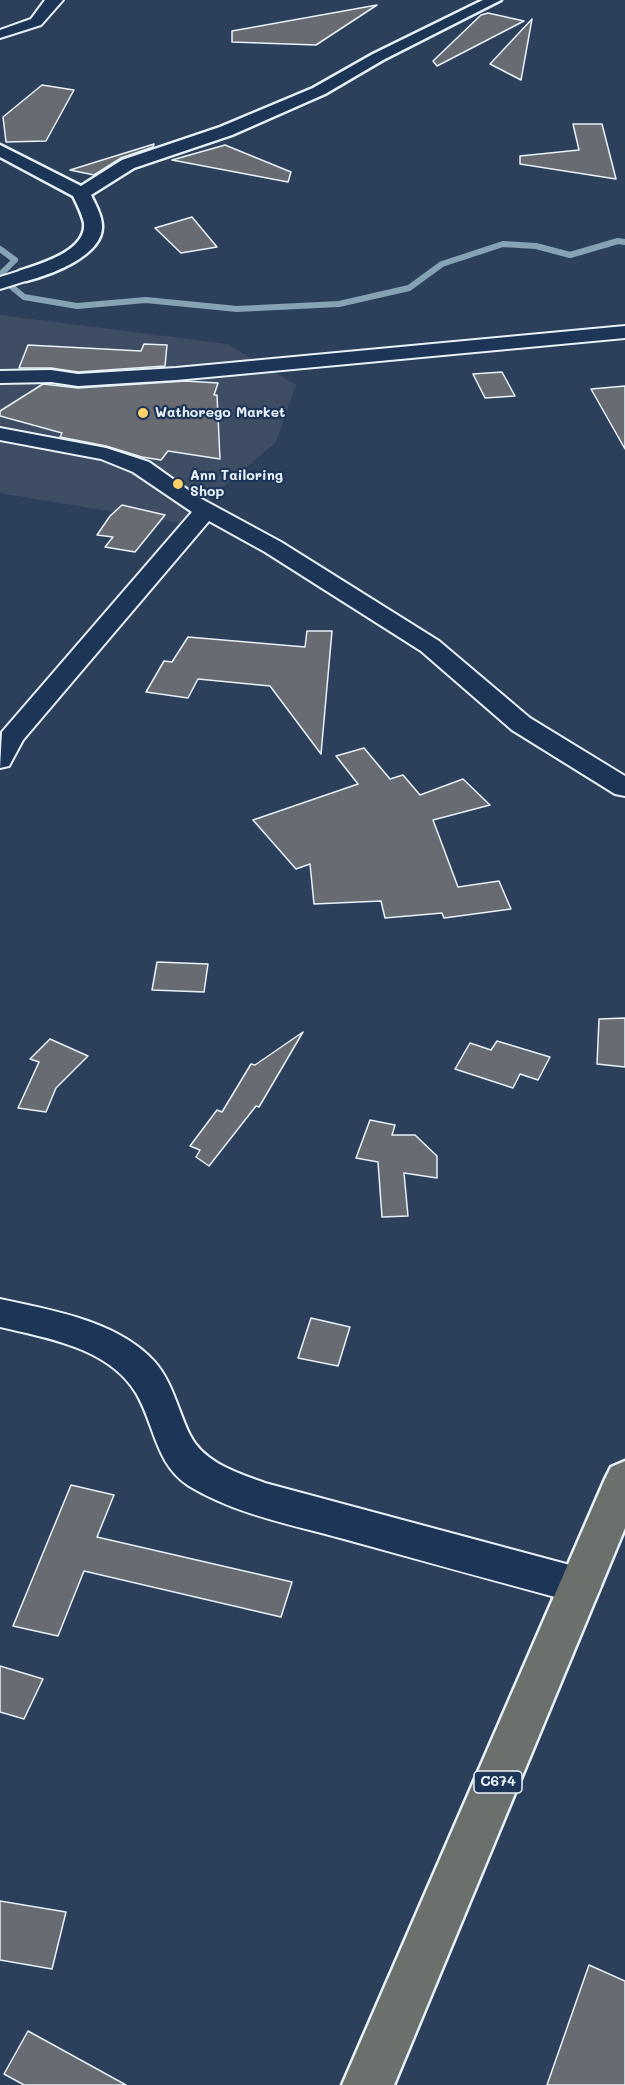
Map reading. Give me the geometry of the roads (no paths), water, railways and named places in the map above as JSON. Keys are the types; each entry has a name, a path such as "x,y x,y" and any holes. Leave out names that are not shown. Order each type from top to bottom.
{"main road":[{"name":"C674","path":"368,2085 625,1479"}],"street":[{"path":"0,34 35,24 43,18 50,3 56,0"},
{"path":"81,193 128,164 226,131 318,91 378,57 494,0"},
{"path":"0,150 81,193 93,226 91,238 64,260 0,283"},
{"path":"0,377 51,376 78,380 176,374 485,343 625,332"},
{"path":"0,434 126,460 206,510 273,547 430,646 521,724 625,788"},
{"path":"0,760 11,738 206,510"},
{"path":"0,1313 50,1325 95,1341 122,1356 142,1373 164,1410 177,1448 191,1465 217,1481 261,1499 581,1586"}],"waterway":[{"path":"0,277 24,297 77,306 146,300 237,309 339,304 409,288 442,264 503,244 536,246 570,255 618,241 625,242"},
{"path":"0,249 15,260 0,275"}],"place":[{"name":"Wathorego Market","path":"143,413"},
{"name":"Ann Tailoring Shop","path":"178,484"}]}
